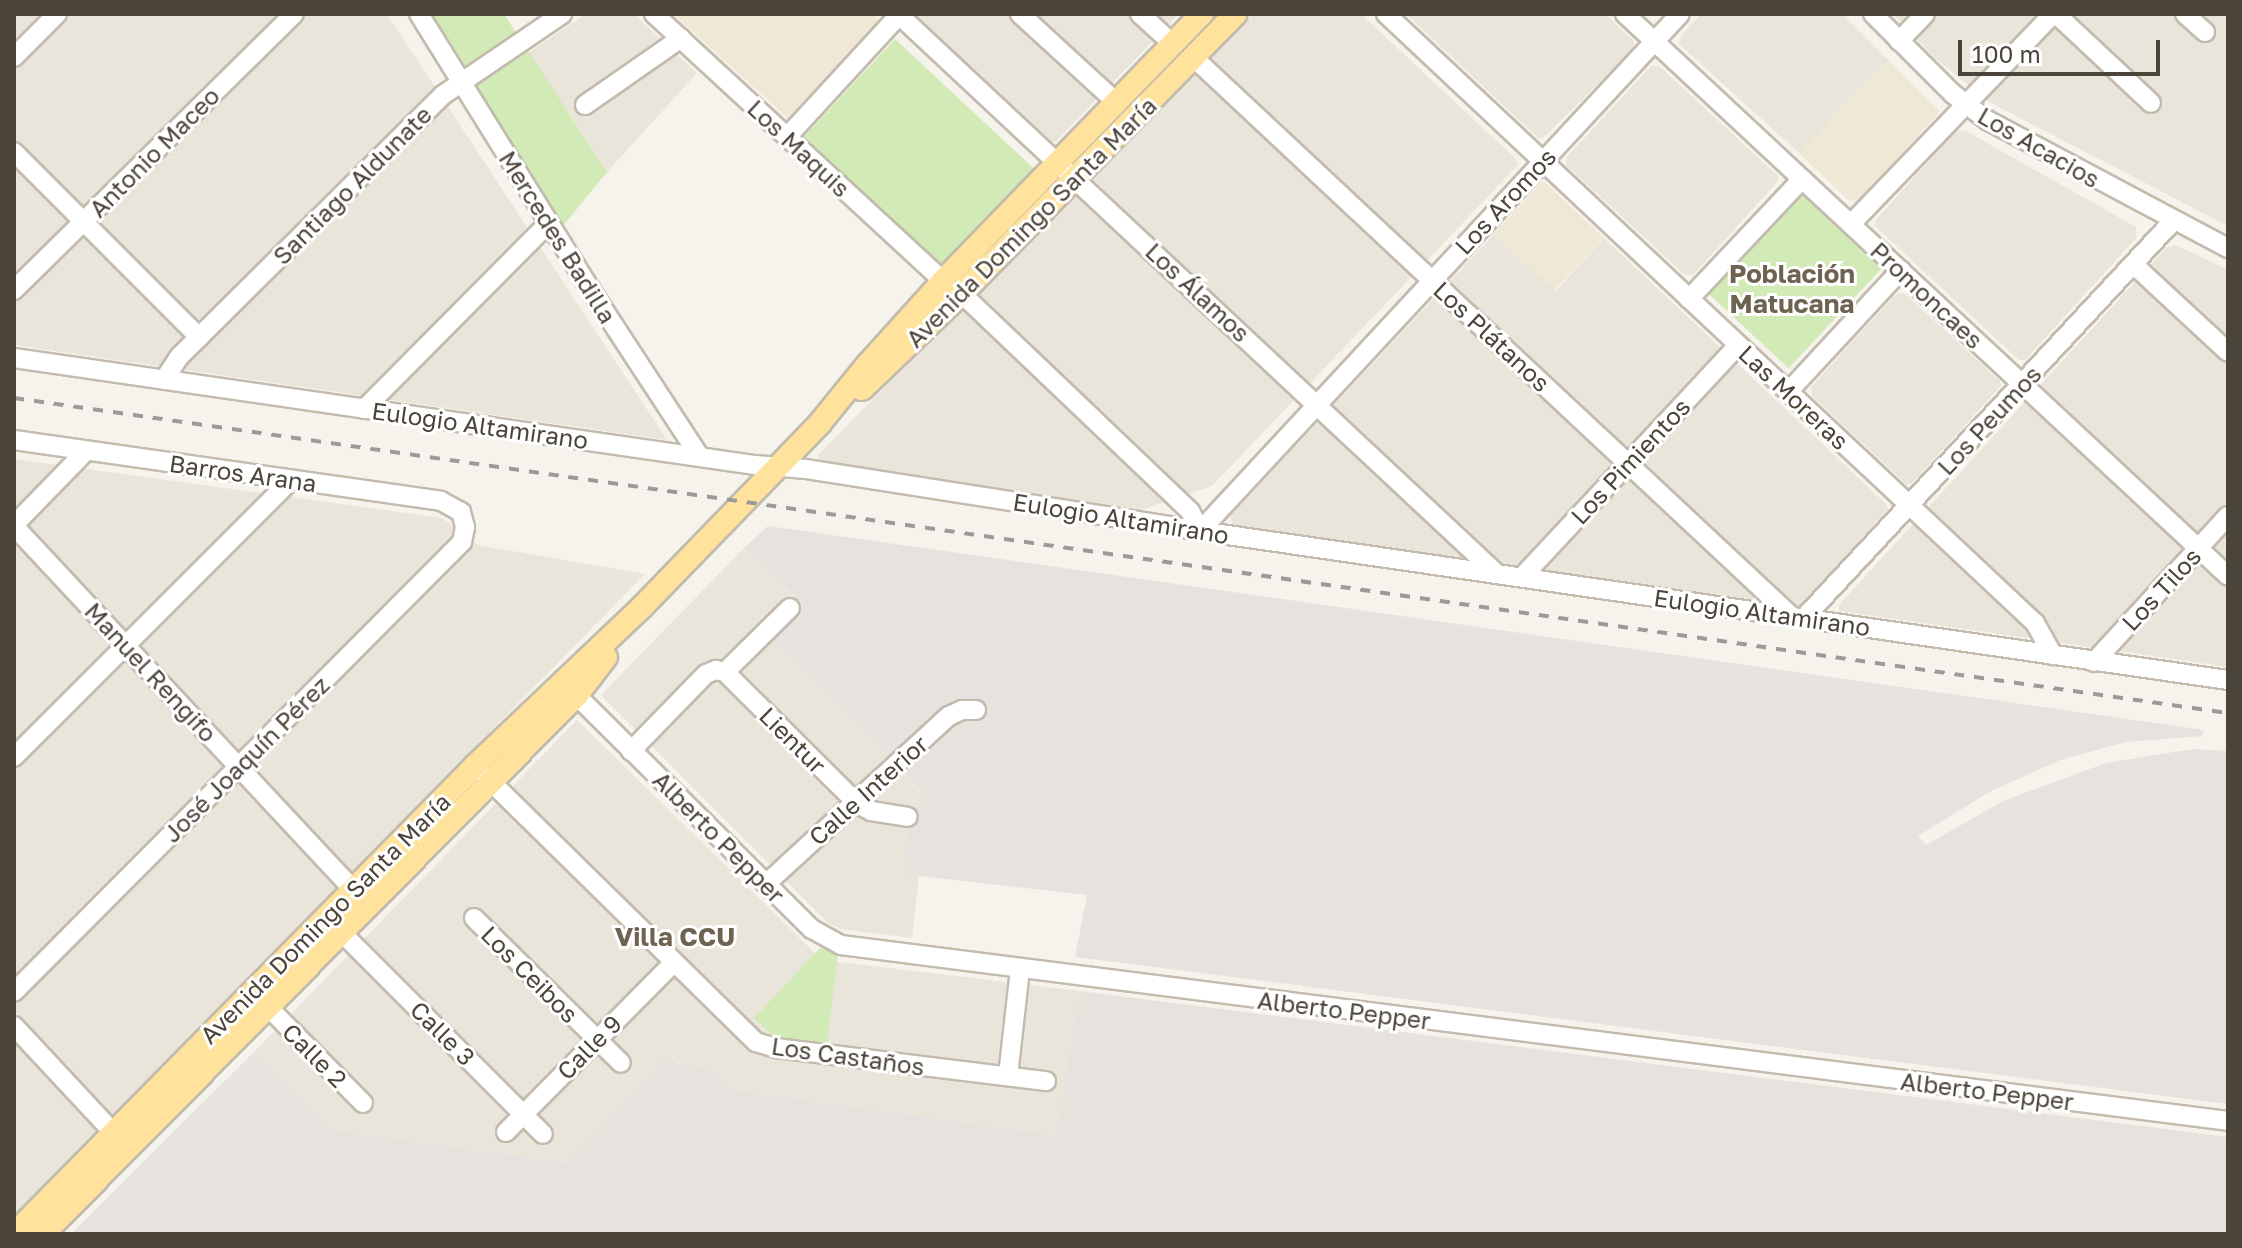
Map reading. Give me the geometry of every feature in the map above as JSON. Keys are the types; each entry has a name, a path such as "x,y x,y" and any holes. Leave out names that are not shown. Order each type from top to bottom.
{"main road":[{"name":"Avenida Domingo Santa María","path":"1068,169 1116,102 1202,14"},
{"name":"Avenida Domingo Santa María","path":"14,1234 353,889 482,774 570,689 642,607 820,423 886,367 952,287 1068,169 1193,57 1235,14"},
{"name":"Avenida Domingo Santa María","path":"43,1234 342,933 482,774"}],"street":[{"path":"14,57 57,14"},
{"name":"Antonio Maceo","path":"14,290 294,14"},
{"name":"Mercedes Badilla","path":"419,14 700,457"},
{"name":"Santiago Aldunate","path":"164,380 174,362 461,80 562,14"},
{"name":"Los Maquis","path":"654,14 952,287 1190,511 1200,531"},
{"path":"787,137 899,14"},
{"name":"Los Álamos","path":"899,14 1496,573"},
{"path":"1020,14 1116,102"},
{"path":"1140,14 1173,44"},
{"name":"Las Moreras","path":"1386,14 2035,623 2053,655"},
{"name":"Promoncaes","path":"1625,14 2228,576"},
{"name":"Los Aromos","path":"1200,531 1680,14"},
{"name":"Los Acacios","path":"1873,14 1966,105 2008,132 2228,248"},
{"path":"1899,41 1925,14"},
{"path":"1851,224 2055,14 2151,103"},
{"path":"2185,14 2205,32"},
{"path":"585,105 681,38"},
{"name":"Los Plátanos","path":"1193,57 1627,464 1797,617"},
{"path":"14,152 199,337"},
{"path":"1689,299 1802,179"},
{"name":"Los Peumos","path":"1797,617 1909,505 2173,221"},
{"path":"364,409 549,223"},
{"path":"2133,264 2228,352"},
{"path":"1788,392 1901,270"},
{"name":"Los Pimientos","path":"1522,577 1738,345"},
{"name":"Eulogio Altamirano","path":"14,358 2228,680"},
{"name":"Barros Arana","path":"14,440 441,501 454,505 465,519"},
{"path":"14,526 86,451"},
{"path":"14,757 291,480"},
{"name":"Los Tilos","path":"2094,662 2228,516"},
{"name":"José Joaquín Pérez","path":"14,992 451,553 465,534 465,519"},
{"name":"Manuel Rengifo","path":"14,526 353,889"},
{"path":"631,751 706,674 716,670 725,672 790,608"},
{"name":"Lientur","path":"725,672 854,800 871,811 908,817"},
{"name":"Alberto Pepper","path":"570,689 812,929 832,942 1020,969 2228,1121"},
{"name":"Calle Interior","path":"766,884 949,716 962,710 976,710"},
{"name":"Los Castaños","path":"482,774 748,1037 766,1046 1046,1081"},
{"name":"Los Ceibos","path":"474,918 621,1063"},
{"name":"Calle 3","path":"342,933 543,1134"},
{"name":"Calle 9","path":"506,1132 673,963"},
{"path":"1008,1076 1020,969"},
{"name":"Calle 2","path":"268,1007 363,1103"},
{"path":"14,1026 113,1132 144,1133"}],"shaded area":[{"path":"14,14 387,14 667,440 14,345"},
{"path":"586,14 634,14 697,73 607,172 528,53"},
{"path":"673,14 872,14 881,23 792,122"},
{"path":"911,14 1179,14 1055,142 1049,143"},
{"path":"1253,14 1361,14 1516,159 1518,165 1212,486 1138,511 823,464 817,456"},
{"path":"1406,14 1605,14 1634,41 1634,49 1543,138 1538,138"},
{"path":"1701,14 1842,14 1889,61 1799,153 1679,44 1680,37"},
{"path":"1893,14 2228,14 2228,226 1989,102 1935,58"},
{"path":"1889,61 1940,112 1858,201 1848,200 1799,153"},
{"path":"1651,66 1659,66 1778,176 1778,181 1693,275 1684,274 1567,166 1566,158"},
{"path":"1964,130 2136,227 2136,238 2025,360 2019,360 1875,226 1876,220 1954,132"},
{"path":"1543,181 1604,238 1555,290 1494,234"},
{"path":"1494,234 1556,291 1604,238 1887,505 1888,509 1800,606 1234,526 1230,516"},
{"path":"2176,245 2228,270 2228,667 1839,611 1839,605 2166,248"},
{"path":"1904,293 2000,381 2001,386 1912,483 1906,484 1812,396 1811,387 1896,294"},
{"path":"14,459 442,518 477,545 645,574 14,1218"},
{"path":"768,526 2204,730 2202,736 2125,742 2060,760 1991,791 1918,836 1926,845 2003,801 2106,763 2193,749 2228,751 2228,1104 1075,957 1087,895 902,874 906,829 923,793 774,640 804,605 743,549"},
{"path":"743,549 804,606 775,640 923,794 906,829 902,873 919,876 912,938 840,929 828,923 601,695"},
{"path":"577,720 818,956 831,961 1080,991 1058,1135 736,1090 703,1066 688,1071 669,1055 568,1163 336,1130 253,1053"},
{"path":"1080,991 2228,1137 2228,1234 71,1234 253,1053 336,1130 568,1163 668,1055 688,1071 703,1066 736,1090 1057,1135"}],"green space":[{"path":"430,14 504,14 607,172 563,226"},
{"path":"895,39 1034,169 941,268 802,138"},
{"path":"1803,193 1883,267 1789,368 1709,294"},
{"path":"821,947 838,953 827,1044 776,1038 754,1018"}],"railway":[{"path":"14,398 2228,713"}],"district":[{"name":"Población Matucana","path":"1792,289"},
{"name":"Villa CCU","path":"675,937"}]}
